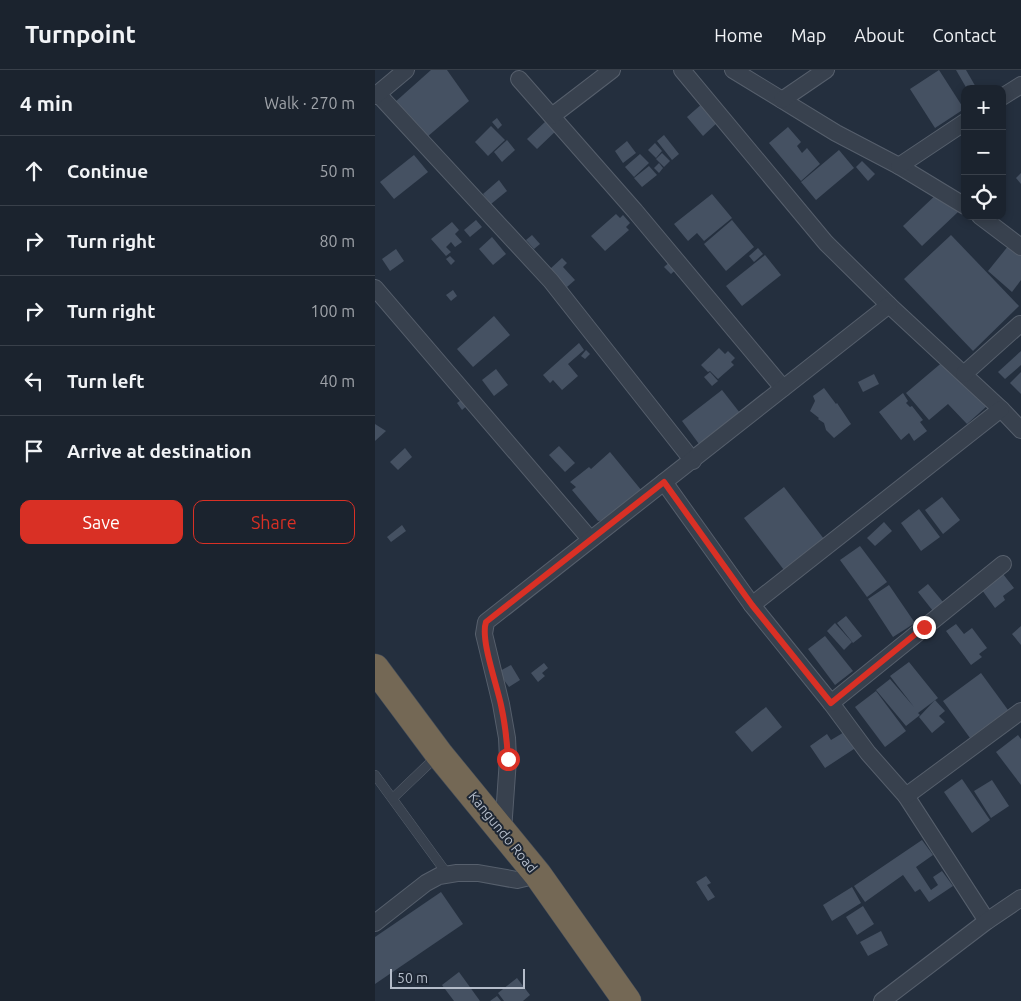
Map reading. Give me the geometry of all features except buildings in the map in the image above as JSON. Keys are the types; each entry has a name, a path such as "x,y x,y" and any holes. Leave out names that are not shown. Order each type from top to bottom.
{"highway":[{"name":"Kangundo Road","path":"375,668 439,754 538,875 627,1001"}],"street":[{"path":"406,70 377,95 551,280 693,461"},
{"path":"551,116 612,70"},
{"path":"682,70 825,243 1021,430"},
{"path":"733,70 836,133 899,166 961,204"},
{"path":"782,100 826,70"},
{"path":"519,79 635,211 783,388"},
{"path":"1006,94 1021,85"},
{"path":"899,166 961,125"},
{"path":"985,220 1021,246"},
{"path":"375,288 590,539"},
{"path":"503,831 508,759 507,738 501,704 485,639 484,627 486,622 889,305"},
{"path":"964,374 1020,324"},
{"path":"752,605 1001,410"},
{"path":"664,482 752,605 831,703 868,753 906,796 987,921"},
{"path":"831,703 1003,564"},
{"path":"906,796 1021,711"},
{"path":"375,923 426,883 439,876 478,873 517,880 538,875"},
{"path":"882,1001 987,921 1021,898"}],"lane":[{"path":"393,798 439,754"},
{"path":"375,776 448,874"}],"route":[{"path":"508,759 507,738 501,704 484,634 486,622 664,482 752,605 831,703 924,627"}]}
